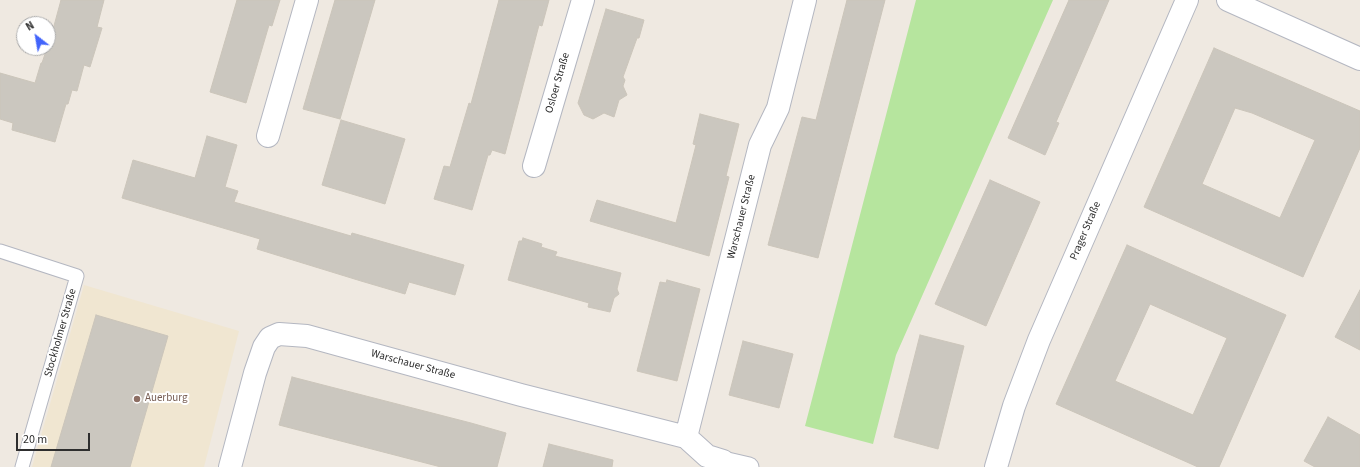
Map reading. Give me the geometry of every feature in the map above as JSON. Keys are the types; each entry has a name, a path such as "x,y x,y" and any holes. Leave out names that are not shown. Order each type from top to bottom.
{"street":[{"path":"268,136 307,0"},
{"name":"Osloer Straße","path":"534,166 583,0"},
{"name":"Warschauer Straße","path":"686,438 760,145 778,108 805,0"},
{"name":"Prager Straße","path":"996,467 1014,406 1039,340 1187,0"},
{"path":"1228,0 1360,59"},
{"name":"Warschauer Straße","path":"230,467 255,373 264,347 270,338 279,334 307,336 521,395 686,438 707,456 749,467"}],"lane":[{"name":"Stockholmer Straße","path":"0,251 77,276 22,467"}],"shaded area":[{"name":"Auerburg","path":"84,285 239,331 204,467 32,467"}],"green space":[{"path":"916,0 1053,0 896,355 873,444 805,426"}],"building":[{"path":"61,0 104,0 97,27 102,28 90,67 84,65 77,91 72,90 68,104 66,104 55,142 12,130 13,123 0,119 0,73 35,83 44,56 56,56 56,18"},
{"path":"237,0 280,0 272,26 269,25 246,103 210,92"},
{"path":"335,0 375,0 340,119 303,109"},
{"path":"499,0 549,0 542,26 539,25 505,154 492,150 490,155 488,155 472,210 434,199 444,166 450,167 469,103 471,104"},
{"path":"847,0 885,0 818,258 768,245 802,117 816,120"},
{"path":"1069,0 1109,0 1056,122 1059,123 1045,155 1008,138"},
{"path":"606,9 644,20 639,38 637,38 623,77 625,80 623,86 627,95 619,100 614,117 604,113 593,119 584,115 578,103"},
{"path":"1214,48 1360,111 1360,148 1303,277 1144,207","holes":["1235,108 1252,113 1315,140 1280,218 1202,184"]},
{"path":"700,114 739,124 726,176 729,177 709,256 590,221 597,200 676,223 696,145 693,144"},
{"path":"341,120 405,139 385,204 322,185"},
{"path":"207,136 237,145 225,187 238,191 234,202 351,236 352,233 464,265 455,295 409,282 405,294 257,249 260,239 122,198 133,160 195,178"},
{"path":"990,180 1040,202 986,326 935,304"},
{"path":"523,238 542,244 541,247 557,252 555,256 621,273 617,289 619,294 614,298 610,312 588,307 589,303 508,280 519,241 522,241"},
{"path":"1127,245 1286,315 1219,467 1198,467 1056,404","holes":["1150,304 1227,338 1193,415 1115,381"]},
{"path":"667,280 700,289 677,381 637,371 660,282 666,283"},
{"path":"1360,290 1360,350 1335,337"},
{"path":"96,315 168,336 130,467 51,467"},
{"path":"920,335 964,346 938,449 894,437"},
{"path":"743,341 793,354 779,408 729,395"},
{"path":"292,377 506,433 497,467 441,467 279,425"},
{"path":"1328,417 1360,435 1360,467 1315,467 1304,461"},
{"path":"549,444 613,460 612,467 543,467"}],"place":[{"name":"Auerburg","path":"137,399"}]}
